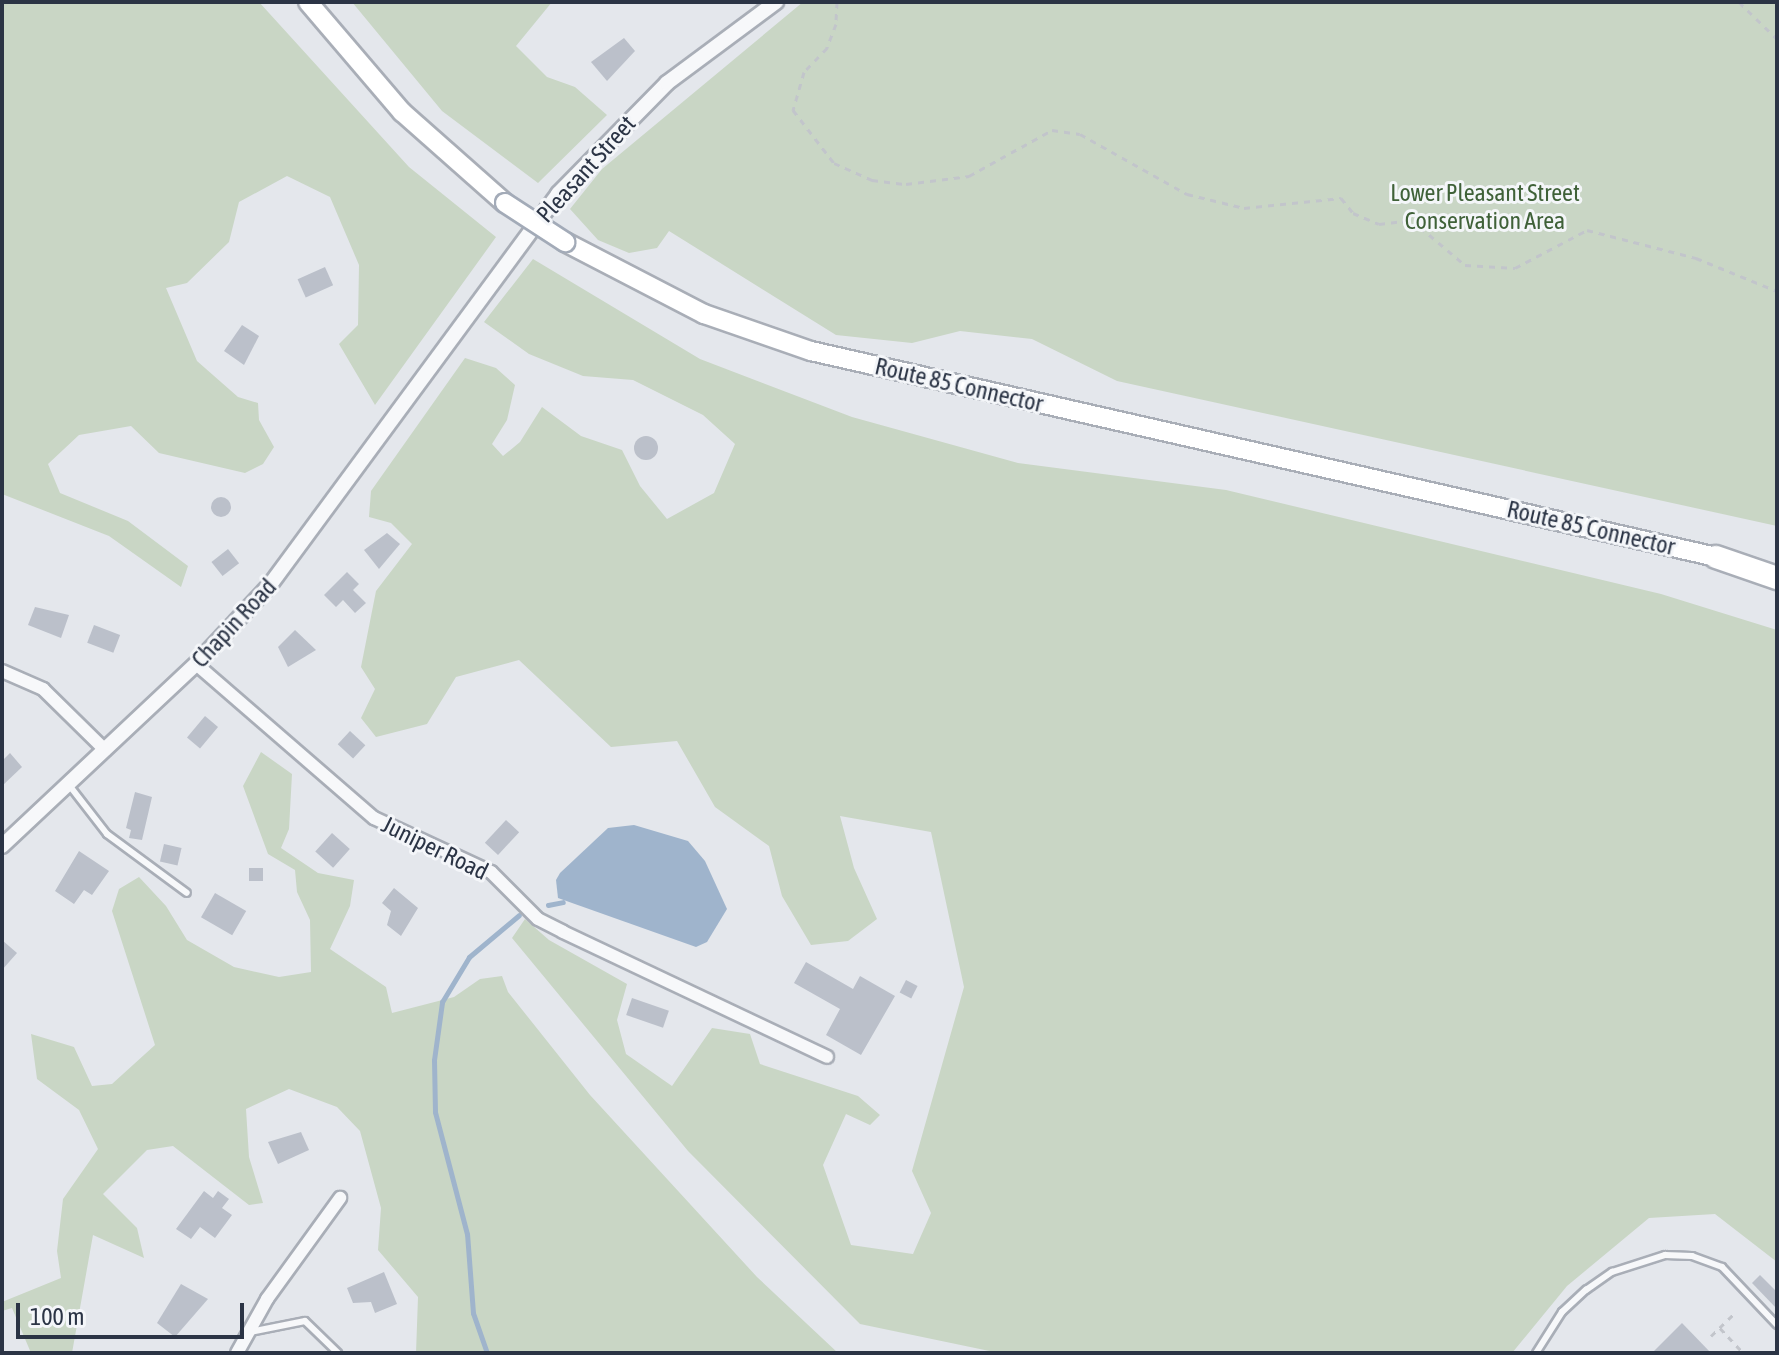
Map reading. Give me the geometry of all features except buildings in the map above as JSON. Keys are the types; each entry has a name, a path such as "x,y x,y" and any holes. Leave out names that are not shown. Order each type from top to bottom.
{"highway":[{"name":"Route 85 Connector","path":"1716,557 1777,568"},
{"name":"Route 85 Connector","path":"1716,557 1777,578"}],"main road":[{"name":"Route 85 Connector","path":"308,2 402,112 505,203 565,242 704,314 811,351 1716,557"}],"street":[{"name":"Pleasant Street","path":"431,368 558,194 612,135 667,83 776,2"},
{"name":"Chapin Road","path":"2,846 196,664 292,559 431,368"},
{"name":"Juniper Road","path":"196,664 240,707 374,818 491,872 538,919 827,1057"},
{"path":"2,671 43,689 105,750"},
{"path":"237,1353 303,1244 340,1198"}],"lane":[{"path":"69,785 107,834 187,893"},
{"path":"1536,1353 1562,1312 1586,1290 1622,1267 1665,1255 1692,1256 1722,1267 1777,1325"},
{"path":"247,1333 305,1321 338,1353"}],"path":[{"path":"837,2 831,36 804,72 793,110 834,163 872,180 941,182 969,176 1052,130 1080,134 1187,194 1244,208 1341,198 1353,213 1379,224 1402,221 1420,227 1465,265 1515,268 1587,230 1696,258 1777,291"},
{"path":"1739,2 1777,39"},
{"path":"1711,1336 1736,1312"},
{"path":"1720,1328 1743,1353"}],"green space":[{"path":"2,2 259,2 409,167 496,237 375,405 339,344 358,325 359,265 330,197 287,176 239,202 229,242 187,283 166,288 197,361 238,397 258,403 259,420 274,447 263,464 245,473 159,453 131,426 79,435 48,464 60,493 128,521 188,566 181,587 109,536 2,494"},
{"path":"352,2 552,2 516,46 547,77 575,87 607,115 538,183 442,111"},
{"name":"Lower Pleasant Street Conservation Area","path":"803,2 1777,2 1777,526 1117,381 1032,339 960,331 912,343 836,335 669,231 657,248 629,253 598,240 570,209 602,169"},
{"path":"533,259 700,359 852,417 1018,463 1226,490 1661,594 1777,630 1777,1262 1715,1214 1649,1218 1567,1286 1512,1353 999,1353 860,1324 688,1151 512,938 525,919 549,940 627,984 617,1020 626,1054 672,1086 712,1028 750,1034 760,1064 858,1096 880,1115 870,1125 846,1114 823,1165 851,1245 913,1254 931,1213 912,1171 964,987 931,832 840,816 854,868 877,919 848,941 811,945 782,896 769,846 715,807 677,741 611,747 519,660 456,677 427,724 376,737 361,718 375,689 361,667 376,591 412,544 391,523 369,517 371,491 465,358 496,368 515,385 507,420 492,444 503,456 520,442 542,407 581,436 622,450 640,486 667,519 714,493 735,444 703,415 633,380 583,376 529,354 484,322"},
{"path":"261,752 292,774 289,829 281,848 318,873 354,880 350,906 330,949 386,987 392,1013 454,997 480,979 502,976 508,992 590,1095 757,1277 838,1353 416,1353 418,1297 378,1250 381,1208 360,1131 337,1107 289,1089 246,1109 249,1157 263,1203 249,1205 173,1146 147,1150 103,1194 137,1228 144,1258 93,1235 72,1353 31,1353 12,1308 2,1311 2,1302 61,1278 57,1251 63,1199 98,1149 79,1110 37,1079 31,1034 74,1047 92,1086 112,1084 155,1045 112,911 119,889 139,877 166,906 187,940 234,967 279,977 311,972 310,920 297,892 295,870 268,854 243,786"}],"water":[{"path":"634,825 688,841 705,861 727,909 707,942 696,947 558,898 556,880 560,873 608,828"}],"waterway":[{"path":"548,905 563,902"},
{"path":"487,1353 473,1313 467,1234 435,1112 434,1060 442,1002 469,957 519,915"}]}
